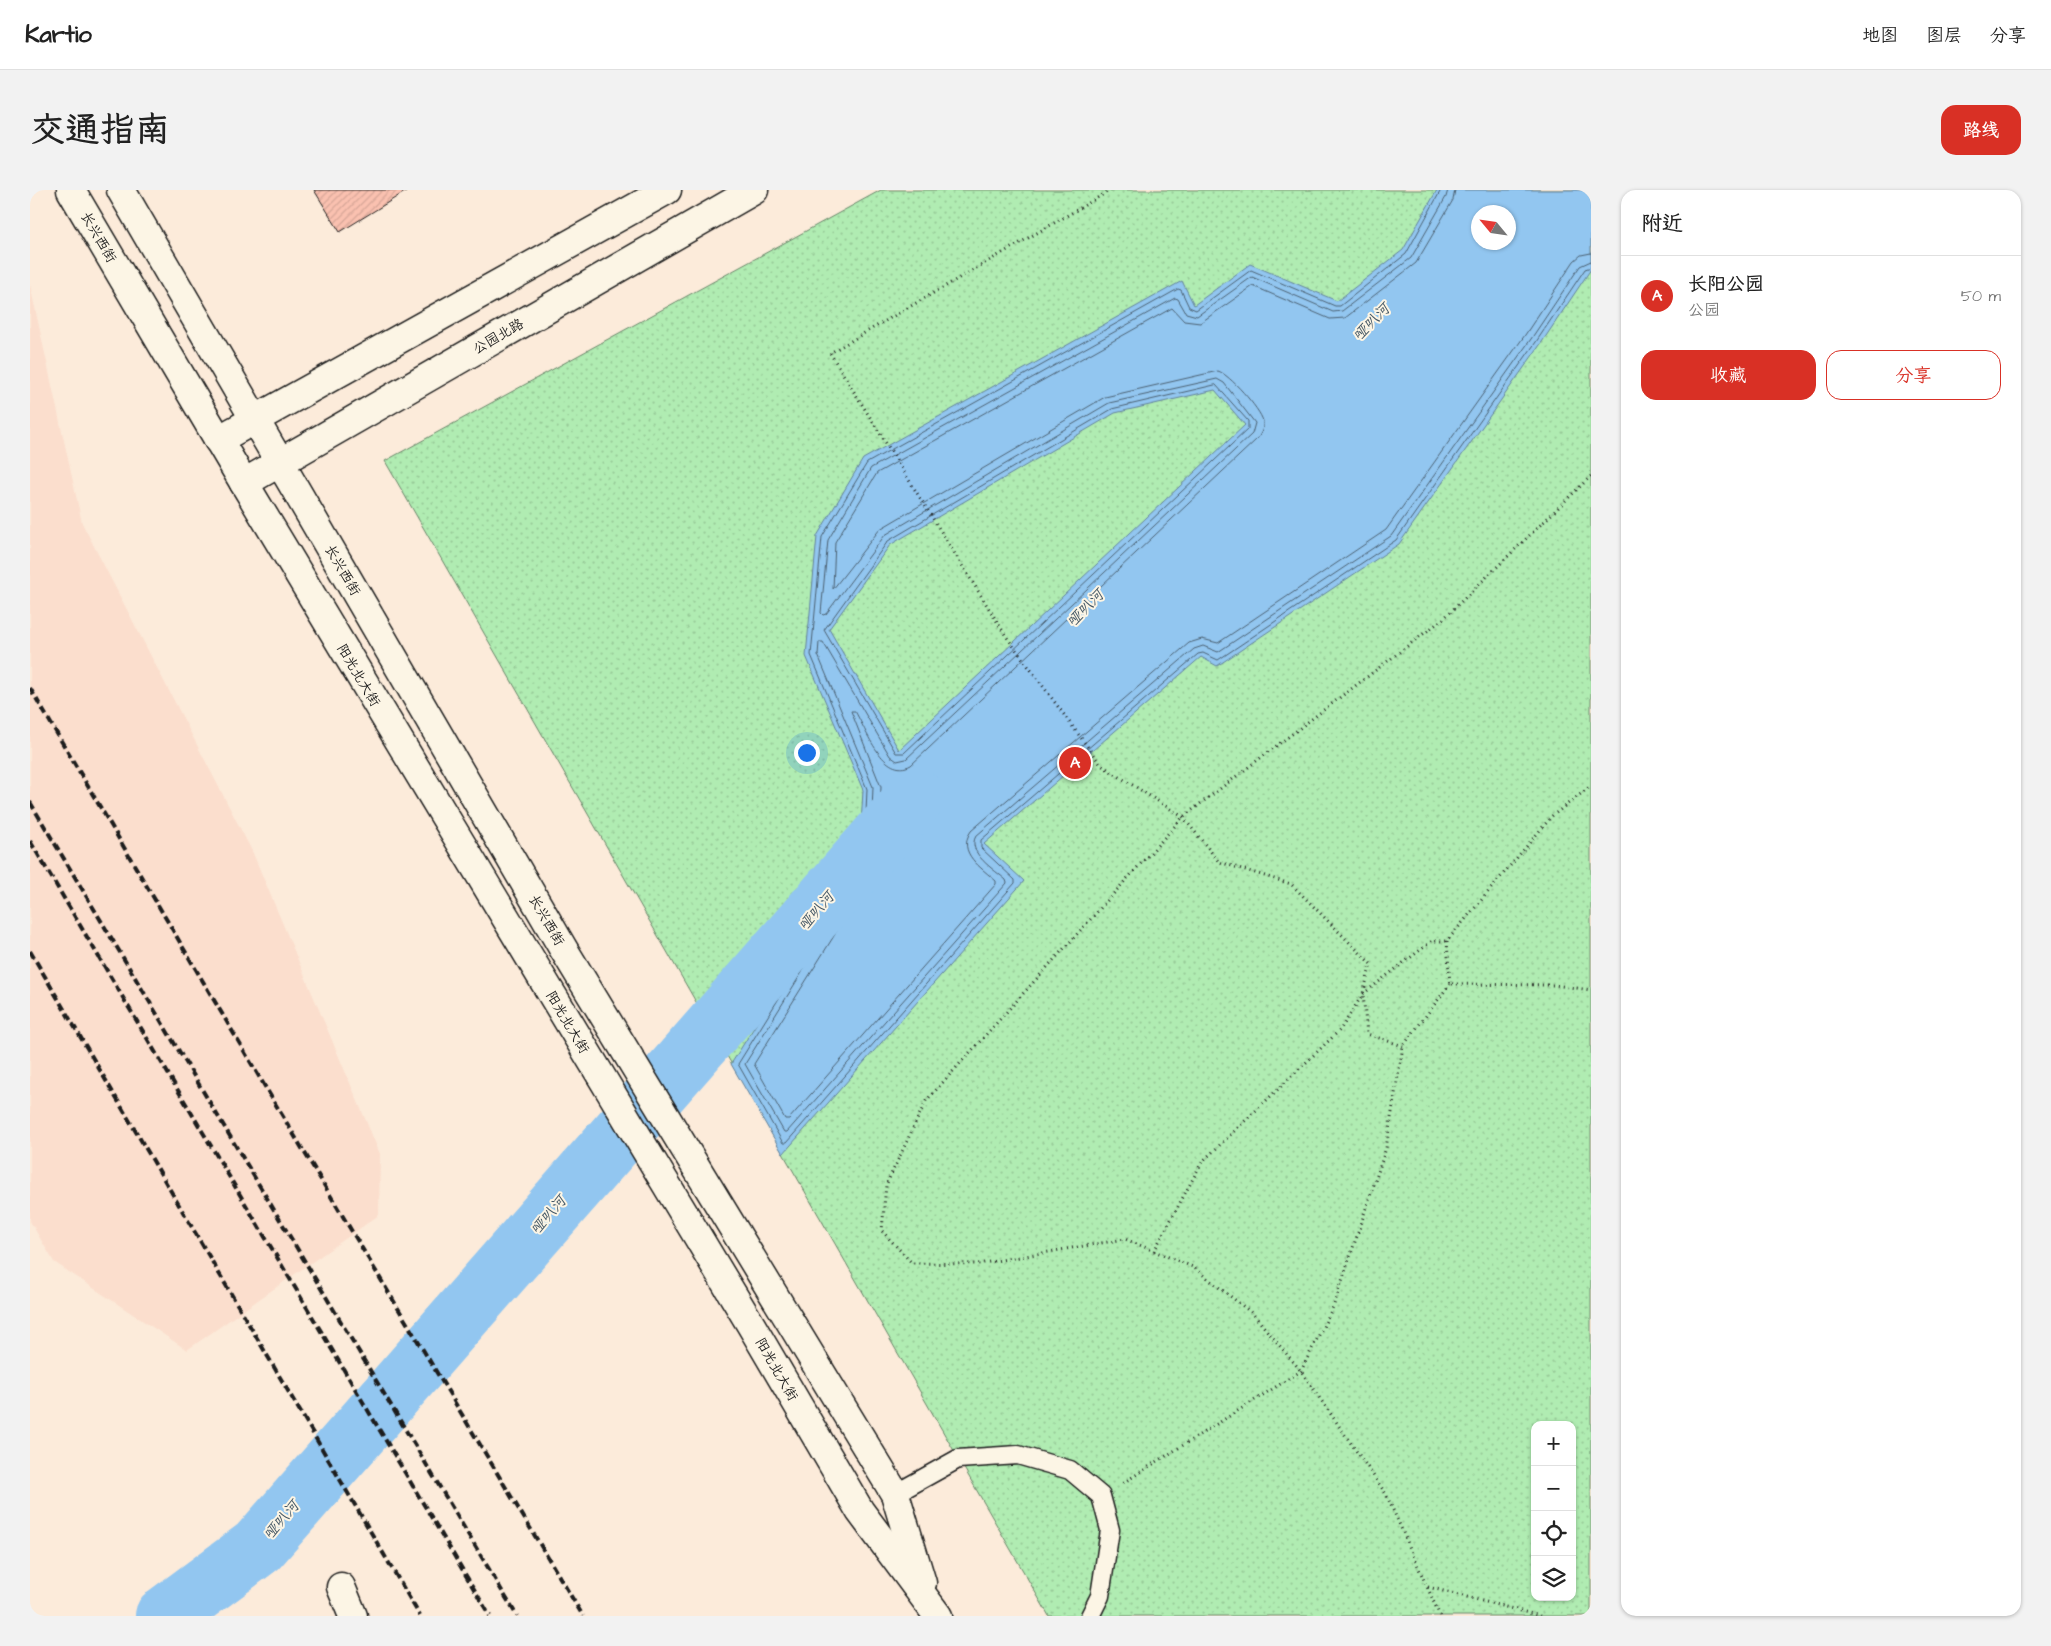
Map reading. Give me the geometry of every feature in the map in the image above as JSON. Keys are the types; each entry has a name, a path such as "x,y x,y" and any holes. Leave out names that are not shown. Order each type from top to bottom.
{"street":[{"name":"长兴西街","path":"71,190 218,440"},
{"name":"长兴西街","path":"121,190 564,950"},
{"path":"218,440 667,190"},
{"name":"公园北路","path":"244,483 754,190"},
{"name":"阳光北大街","path":"218,440 751,1325 860,1511 932,1607"},
{"name":"阳光北大街","path":"564,950 895,1494 932,1607"},
{"path":"341,1587 353,1616"}],"lane":[{"path":"895,1494 958,1458 1018,1455 1070,1470 1101,1496 1110,1530 1100,1596 1090,1616"}],"path":[{"path":"1111,190 830,352 1006,636 1101,764 1183,817 1219,862 1291,884 1371,964 1363,994 1340,1030 1202,1162 1154,1251"},
{"path":"1440,1616 1386,1494 1301,1371 1253,1314 1193,1267 1125,1239 978,1264 912,1263 882,1231 886,1185 926,1101 1183,817 1443,619 1591,476"},
{"path":"1363,994 1432,942 1447,940 1552,816 1591,786"},
{"path":"1101,1496 1301,1371 1334,1305 1386,1148 1402,1046 1450,984 1447,940"},
{"path":"1450,984 1554,985 1591,990"},
{"path":"1363,994 1367,1034 1402,1046"},
{"path":"1427,1587 1540,1616"}],"shaded area":[{"path":"30,285 82,523 252,851 380,1154 379,1215 187,1350 54,1262 30,1221"}],"green space":[{"path":"881,190 1591,190 1591,1616 1049,1616 385,461"}],"water":[{"path":"1437,190 1591,190 1591,269 1540,345 1399,544 1217,666 1201,657 984,844 1024,881 783,1154 731,1064 859,861 863,790 806,656 817,536 863,459 1182,281 1194,305 1250,264 1337,301 1403,250","holes":["1215,390 1245,425 899,750 829,629 890,545 1115,413"]}],"building":[{"path":"314,190 408,190 340,232"}],"waterway":[{"name":"哑叭河","path":"165,1616 258,1547 915,798"}],"railway":[{"path":"30,688 267,1090 583,1616"},
{"path":"30,802 517,1616"},
{"path":"30,841 490,1616"},
{"path":"30,951 420,1616"}],"place":[{"name":"长阳公园","path":"1075,763"}]}
